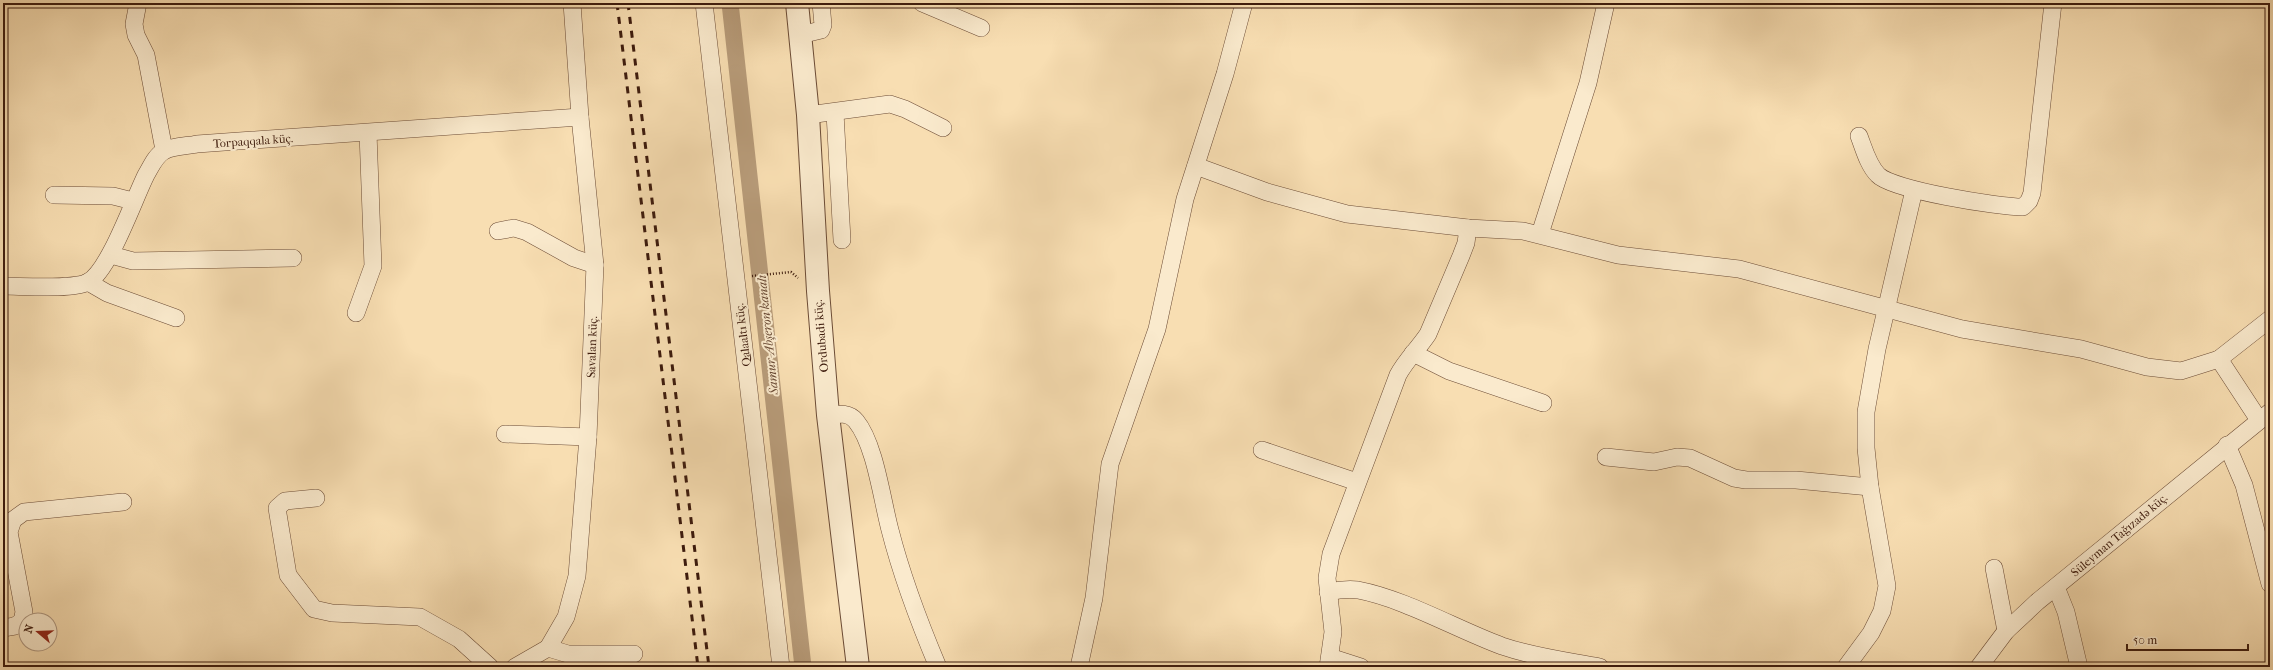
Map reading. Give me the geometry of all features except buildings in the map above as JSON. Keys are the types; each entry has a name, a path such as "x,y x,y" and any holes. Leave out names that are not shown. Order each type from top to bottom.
{"street":[{"path":"3,286 75,285 88,282 99,273 111,255 133,201 154,161 164,150 146,55 136,35 134,24 138,3"},
{"name":"Savalan küç.","path":"515,667 548,648 566,617 577,576 588,437 595,265 580,117 572,3"},
{"name":"Qalaaltı küç.","path":"704,3 781,667"},
{"name":"Ordubadi küç.","path":"797,3 808,115 818,291 828,414 858,667"},
{"path":"800,35 821,30 823,25 821,3"},
{"path":"922,3 981,28"},
{"path":"1079,667 1094,598 1110,464 1157,329 1177,228 1225,74 1244,3"},
{"path":"1540,234 1588,84 1606,3"},
{"path":"1859,136 1872,167 1878,176 1886,181 1914,190 2013,207 2023,207 2029,201 2053,3"},
{"path":"808,115 835,113 890,104 905,109 943,128"},
{"path":"835,113 842,240"},
{"name":"Torpaqqala küç.","path":"164,150 197,144 580,117"},
{"path":"356,313 373,266 368,133"},
{"path":"1196,166 1266,192 1347,214 1468,228 1540,234 1618,256 1738,269 1962,329 2081,349 2154,368 2181,371 2219,359 2270,318"},
{"path":"1846,667 1871,633 1882,610 1887,586 1870,487 1866,448 1866,412 1870,383 1914,190"},
{"path":"54,195 113,196 133,201"},
{"path":"498,231 514,228 527,232 574,258 595,265"},
{"path":"1361,667 1329,662 1333,632 1327,578 1331,554 1398,375 1405,361 1428,334 1466,243 1468,228"},
{"path":"111,255 133,260 293,258"},
{"path":"88,282 107,293 176,318"},
{"path":"1413,353 1449,371 1543,402"},
{"path":"2219,359 2265,416"},
{"path":"828,414 848,414 855,419 866,434 890,531 915,614 938,667"},
{"name":"Süleyman Tağızadə küç.","path":"1979,667 2006,631 2056,587 2227,445 2265,416"},
{"path":"505,434 588,437"},
{"path":"2227,445 2244,485 2267,563 2270,584"},
{"path":"1262,450 1357,482"},
{"path":"1606,457 1654,462 1677,457 1690,458 1734,478 1746,480 1796,480 1870,487"},
{"path":"316,498 285,501 277,508 288,575 314,609 332,613 420,617 458,639 490,667"},
{"path":"3,628 15,626 22,621 24,612 9,532 13,520 24,512 123,502"},
{"path":"1994,568 2006,631"},
{"path":"2056,587 2066,612 2079,667"},
{"path":"1328,592 1358,590 1392,600 1503,646 1538,655 1600,667"},
{"path":"548,648 568,654 634,654"}],"path":[{"path":"736,279 778,272"}],"waterway":[{"name":"Samur-Abşeron kanalı","path":"730,3 803,667"}],"railway":[{"path":"617,3 698,667"},
{"path":"628,3 709,667"}]}
